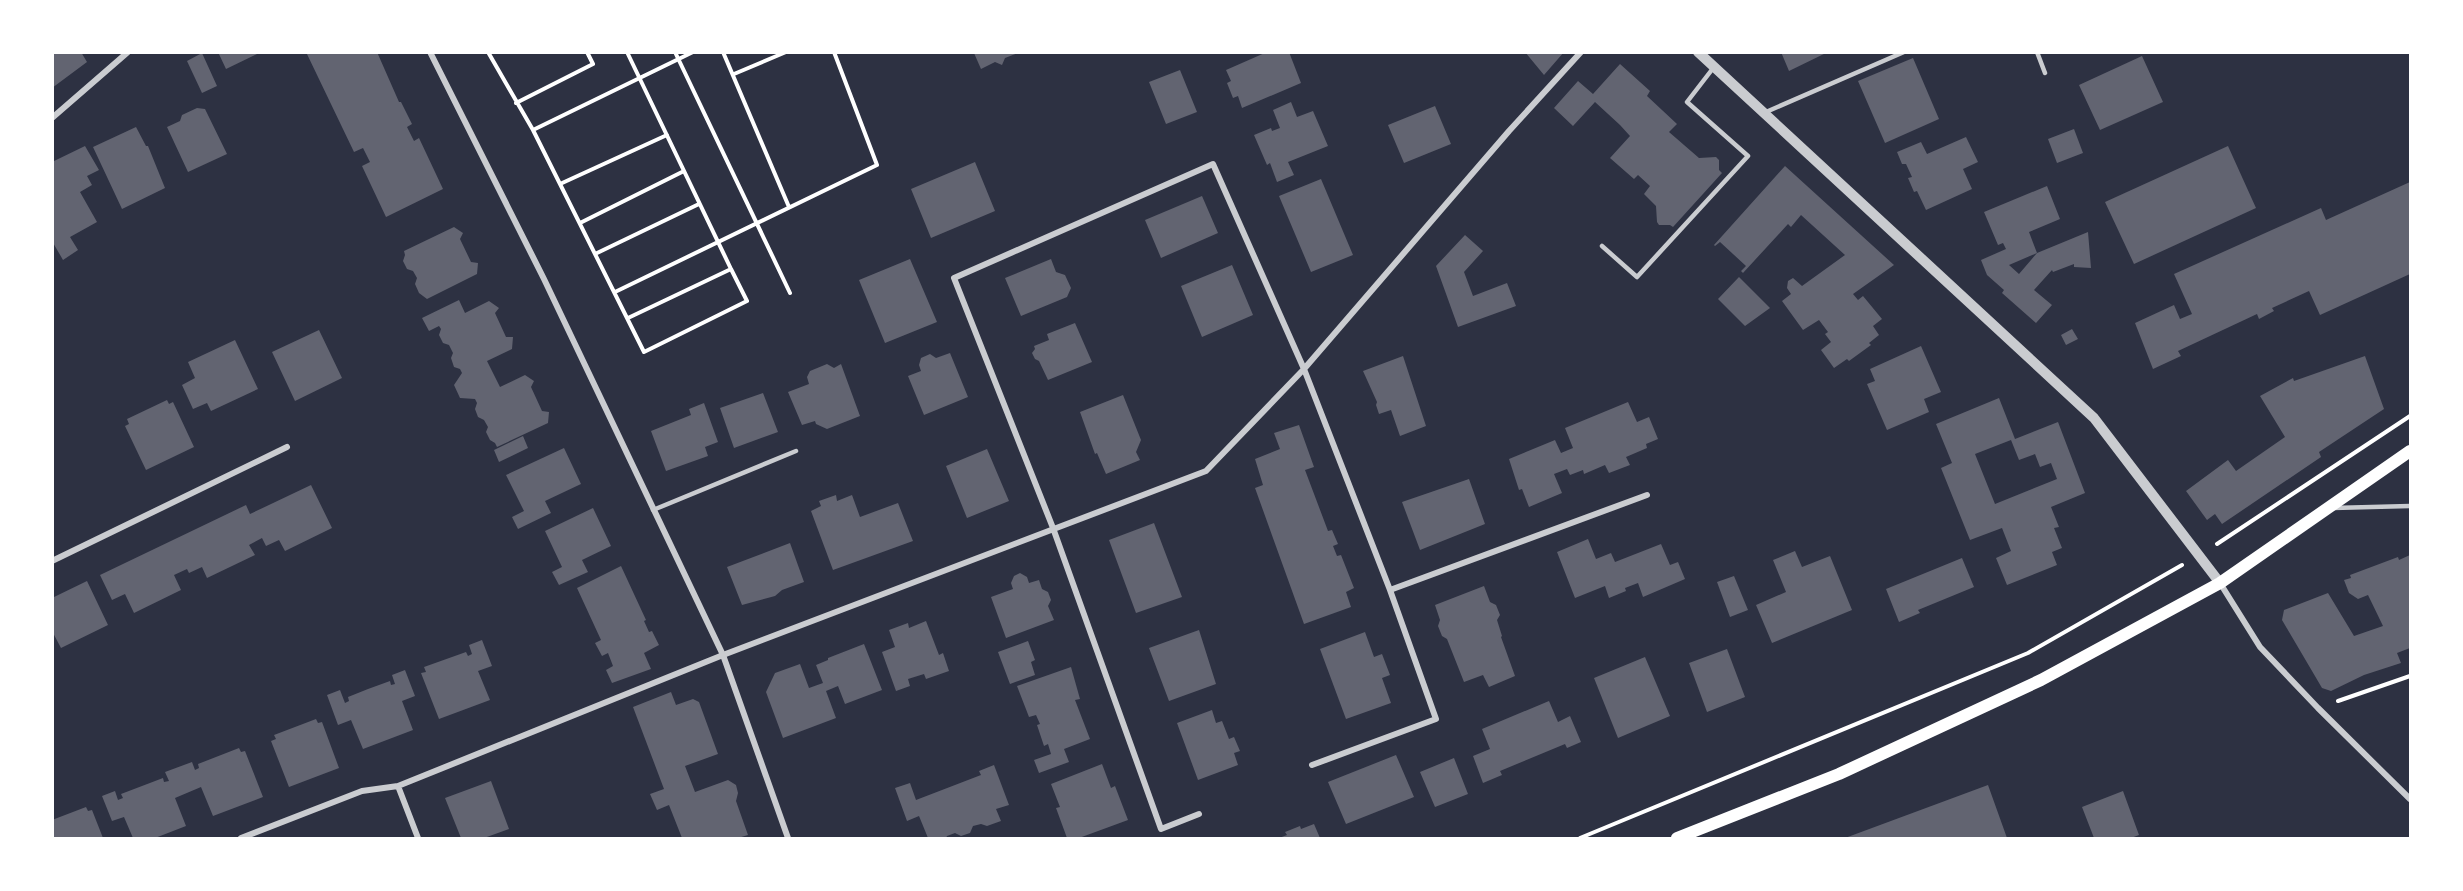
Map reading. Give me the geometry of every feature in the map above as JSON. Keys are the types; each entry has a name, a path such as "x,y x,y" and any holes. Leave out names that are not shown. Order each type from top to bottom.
{"main road":[{"path":"1677,838 1839,774 2041,680 2220,583 2410,451"}],"street":[{"path":"52,118 128,52"},
{"path":"430,52 544,279 723,655 788,838"},
{"path":"241,838 362,791 398,786 723,655 1206,471 1304,369 1509,131 1581,52"},
{"path":"1698,52 2094,418 2220,583 2260,647 2410,799"},
{"path":"1199,814 1161,829 1053,528 954,278 1213,164 1304,369 1390,590 1436,719 1312,765"},
{"path":"52,561 287,447"},
{"path":"1390,590 1647,495"},
{"path":"398,786 418,838"}],"lane":[{"path":"1763,113 1904,52"},
{"path":"2037,52 2045,73"},
{"path":"1602,246 1637,277 1748,156 1687,102 1714,67"},
{"path":"653,510 796,451"},
{"path":"2328,508 2410,506"}],"path":[{"path":"488,52 533,130 645,352 747,301 627,52"},
{"path":"516,103 593,64 587,52"},
{"path":"675,52 790,293"},
{"path":"533,130 693,52"},
{"path":"723,52 789,207"},
{"path":"734,74 786,52"},
{"path":"615,292 877,165 834,52"},
{"path":"560,184 667,135"},
{"path":"580,223 684,171"},
{"path":"595,254 699,204"},
{"path":"628,318 731,269"},
{"path":"1580,838 2028,652 2199,555 2410,416"},
{"path":"2318,708 2410,676"}],"building":[{"path":"52,52 81,52 87,62 52,88"},
{"path":"218,52 261,52 226,69"},
{"path":"306,52 377,52 399,102 412,124 407,127 414,141 419,138 443,189 386,217 362,166 370,162 363,148 354,152"},
{"path":"1267,52 1289,52 1301,83 1242,108 1238,96 1233,98 1227,83 1231,81 1226,70"},
{"path":"1525,52 1564,52 1544,75"},
{"path":"1781,52 1828,52 1789,71"},
{"path":"202,53 217,86 202,93 187,61"},
{"path":"974,53 1018,53 1005,58 1002,65 995,62 981,69"},
{"path":"2142,56 2163,102 2100,130 2079,85"},
{"path":"1913,58 1939,119 1885,143 1858,81"},
{"path":"1620,64 1650,91 1647,96 1677,124 1669,132 1699,158 1716,157 1719,160 1719,170 1722,173 1673,227 1659,225 1657,222 1656,206 1644,194 1650,186 1638,175 1634,179 1610,158 1630,136 1620,125 1595,102 1573,126 1554,108 1578,81 1593,94"},
{"path":"1180,70 1197,112 1166,124 1149,82"},
{"path":"1291,102 1297,117 1313,111 1328,146 1288,162 1294,175 1277,182 1270,163 1267,165 1254,135 1271,128 1272,131 1280,128 1273,110"},
{"path":"1435,106 1451,144 1404,163 1388,125"},
{"path":"197,108 205,109 227,154 188,172 167,127 180,121 182,115"},
{"path":"136,127 148,146 165,188 122,209 93,147"},
{"path":"2074,129 2083,153 2057,163 2048,139"},
{"path":"1966,137 1978,162 1963,169 1972,189 1926,210 1917,191 1914,192 1908,178 1912,177 1906,164 1902,164 1897,152 1921,142 1927,154"},
{"path":"85,146 99,170 87,176 92,185 80,192 97,222 70,237 78,250 63,260 52,241 52,162"},
{"path":"2228,146 2256,208 2134,264 2105,202"},
{"path":"975,162 995,211 931,238 911,189"},
{"path":"1785,166 1894,265 1853,294 1858,300 1863,296 1882,319 1873,326 1879,335 1869,343 1871,345 1849,361 1847,359 1834,368 1821,350 1831,342 1825,334 1828,332 1819,320 1803,330 1782,301 1791,294 1787,288 1788,281 1793,278 1802,286 1845,255 1801,215 1791,227 1788,224 1743,273 1741,271 1746,266 1720,242 1714,245"},
{"path":"1321,179 1353,255 1311,272 1279,196"},
{"path":"2410,182 2410,274 2320,315 2309,291 2272,308 2274,311 2259,319 2257,314 2178,351 2181,356 2153,369 2135,323 2174,305 2180,319 2192,314 2174,274 2321,208 2326,220"},
{"path":"2047,186 2060,219 2029,232 2037,253 2088,232 2091,268 2074,267 2074,264 2053,272 2052,270 2034,290 2052,305 2036,323 2002,293 2004,290 1987,275 1981,260 2006,249 2003,243 1998,245 1984,212","holes":["2037,253 2019,274 2009,265"]},
{"path":"1202,196 1218,233 1161,258 1145,220"},
{"path":"454,227 463,233 460,239 471,262 478,263 477,274 427,299 419,293 415,284 417,278 413,271 407,269 403,261 404,251"},
{"path":"1465,235 1483,251 1464,272 1473,296 1507,283 1516,306 1458,327 1436,266"},
{"path":"910,259 937,322 885,343 859,280"},
{"path":"1051,259 1056,272 1065,275 1071,288 1067,297 1021,316 1005,278"},
{"path":"1232,265 1253,315 1202,337 1181,286"},
{"path":"1739,277 1770,308 1745,326 1718,299"},
{"path":"459,300 465,313 489,301 499,308 495,313 506,337 513,337 512,349 487,361 500,387 525,375 534,381 531,387 542,411 549,412 548,423 497,447 486,432 488,427 484,420 478,417 475,399 460,398 454,385 462,373 460,369 454,367 451,358 453,353 439,335 441,329 439,326 429,331 422,318"},
{"path":"1075,323 1092,362 1048,380 1039,361 1032,353 1034,346 1049,340 1047,334"},
{"path":"2072,329 2078,339 2066,345 2061,335"},
{"path":"319,330 342,378 295,401 272,352"},
{"path":"235,340 258,389 211,411 207,403 193,409 182,385 195,378 188,362"},
{"path":"1921,346 1941,392 1924,399 1929,412 1887,430 1867,384 1875,381 1870,369"},
{"path":"950,353 968,397 924,415 908,376 921,371 919,365 921,358 930,354 936,358"},
{"path":"1403,356 1426,426 1400,436 1391,410 1379,414 1377,402 1363,371"},
{"path":"2365,356 2384,409 2319,452 2321,457 2222,524 2215,514 2207,520 2186,491 2228,460 2236,471 2285,437 2260,396 2293,378 2294,381"},
{"path":"827,364 834,368 841,364 860,416 827,429 816,424 815,421 802,425 788,392 809,384 807,377 810,371"},
{"path":"763,393 778,432 734,448 720,408"},
{"path":"1123,395 1141,440 1136,452 1140,460 1106,474 1097,453 1095,454 1080,412"},
{"path":"1999,398 2015,439 2058,422 2085,493 2051,507 2059,527 2054,528 2062,548 2052,552 2057,565 2007,585 1996,558 2011,551 2002,528 1970,540 1941,468 1952,463 1936,424","holes":["2011,440 2019,460 2035,454 2040,467 2051,463 2057,479 1995,504 1975,454"]},
{"path":"167,400 169,404 173,402 194,447 146,470 125,426 129,424 127,419"},
{"path":"1628,402 1637,422 1649,417 1658,439 1646,444 1647,448 1626,457 1630,465 1609,473 1605,465 1584,474 1583,470 1570,475 1567,469 1554,474 1562,493 1529,507 1522,489 1519,490 1509,459 1555,440 1561,453 1573,448 1565,428"},
{"path":"704,403 718,442 705,447 708,456 666,471 651,431 691,415 689,409"},
{"path":"1299,425 1314,467 1305,470 1328,531 1332,530 1338,544 1333,546 1337,556 1341,555 1354,588 1346,592 1351,607 1304,624 1255,488 1263,485 1255,459 1280,449 1274,433"},
{"path":"523,436 528,448 499,462 494,450"},
{"path":"564,448 581,484 545,501 551,513 518,529 512,517 524,511 506,475"},
{"path":"987,449 1009,501 967,518 946,466"},
{"path":"1469,479 1485,524 1420,550 1402,502"},
{"path":"311,485 332,528 285,551 279,540 266,546 262,538 249,545 255,555 207,578 202,567 189,573 187,569 174,575 181,590 134,613 125,594 112,600 100,575 246,505 250,514"},
{"path":"836,495 837,501 852,495 860,517 898,503 913,541 833,570 811,511 821,506 819,501"},
{"path":"593,508 611,546 582,560 588,572 559,585 552,572 562,567 545,531"},
{"path":"1154,523 1182,597 1136,613 1109,540"},
{"path":"1588,539 1596,559 1611,553 1615,562 1661,544 1670,565 1678,562 1685,579 1643,597 1638,583 1609,598 1605,586 1575,598 1557,552"},
{"path":"790,543 804,582 782,590 775,596 742,605 727,567"},
{"path":"1795,551 1802,567 1830,556 1852,610 1772,643 1756,605 1786,592 1773,560"},
{"path":"2410,555 2410,648 2397,653 2401,663 2364,675 2331,691 2322,688 2282,620 2284,610 2328,593 2354,636 2383,626 2368,595 2358,599 2349,593 2344,580 2351,578 2350,575 2398,557 2399,560"},
{"path":"1962,558 1974,587 1918,610 1920,613 1899,622 1886,589"},
{"path":"621,566 646,620 644,621 649,632 652,631 659,645 644,653 651,669 612,683 606,670 613,666 608,653 602,656 595,643 601,640 577,588"},
{"path":"1020,573 1027,577 1029,583 1039,580 1042,589 1048,592 1051,600 1048,606 1054,620 1006,638 991,597 1013,589 1011,583 1014,576"},
{"path":"1734,576 1748,610 1730,617 1717,582"},
{"path":"87,581 108,625 61,648 52,631 52,598"},
{"path":"1484,586 1490,602 1496,605 1500,615 1497,620 1501,637 1515,676 1489,687 1483,675 1464,682 1447,639 1442,636 1438,626 1440,620 1435,605"},
{"path":"926,621 939,655 943,653 949,671 926,679 924,674 908,679 910,686 896,691 882,652 895,647 889,630 908,623 909,628"},
{"path":"1199,630 1216,684 1169,701 1149,648"},
{"path":"1365,632 1374,657 1382,654 1390,675 1382,678 1391,703 1346,719 1320,649"},
{"path":"482,640 492,666 478,671 490,700 439,719 421,673 426,672 424,667 466,652 468,656 472,654 469,645"},
{"path":"1028,641 1035,660 1031,662 1035,675 1010,684 998,652"},
{"path":"864,644 882,690 845,704 838,686 826,691 836,718 783,738 766,692 775,673 800,664 809,688 823,683 816,665"},
{"path":"1727,649 1745,697 1707,712 1689,663"},
{"path":"1645,657 1670,716 1618,738 1594,678"},
{"path":"1071,667 1080,699 1075,700 1090,739 1064,749 1069,762 1039,773 1034,760 1051,754 1048,744 1044,746 1036,715 1029,717 1017,686"},
{"path":"405,670 415,696 402,701 413,730 363,749 351,720 338,725 327,695 340,690 345,703 349,701 348,697 368,689 390,681 391,685 395,684 392,675"},
{"path":"671,692 676,705 693,699 699,702 718,754 685,766 695,792 728,780 736,785 738,793 736,801 748,835 738,838 682,838 669,805 657,810 650,794 664,789 633,707"},
{"path":"1549,701 1558,722 1570,716 1581,742 1567,748 1565,744 1500,771 1502,775 1483,783 1473,756 1490,749 1482,729"},
{"path":"1212,710 1216,723 1222,721 1229,739 1234,737 1240,751 1234,753 1238,765 1198,780 1177,723"},
{"path":"316,719 318,723 322,722 339,768 289,787 271,741 276,739 274,735"},
{"path":"239,748 241,752 245,751 263,797 213,816 201,787 175,798 186,826 155,838 133,838 124,817 112,821 102,796 115,791 118,800 123,798 121,794 163,778 164,782 169,781 165,772 192,762 195,770 199,768 198,764"},
{"path":"1396,755 1414,797 1346,824 1328,782"},
{"path":"1454,758 1468,794 1435,807 1420,772"},
{"path":"1102,764 1111,788 1115,786 1128,820 1079,838 1067,838 1056,808 1060,807 1051,784"},
{"path":"994,765 1009,805 996,809 1001,821 987,826 981,824 973,826 970,833 961,836 955,833 946,838 928,838 919,816 907,821 895,788 910,783 916,800 981,775 979,771"},
{"path":"491,781 509,829 484,838 461,838 445,798"},
{"path":"1988,785 2007,838 1845,838"},
{"path":"2123,791 2139,835 2131,838 2094,838 2082,807"},
{"path":"86,807 88,811 92,810 103,838 52,838 52,820"},
{"path":"1314,824 1320,838 1279,838 1287,835 1285,832 1300,826 1301,829"}]}
